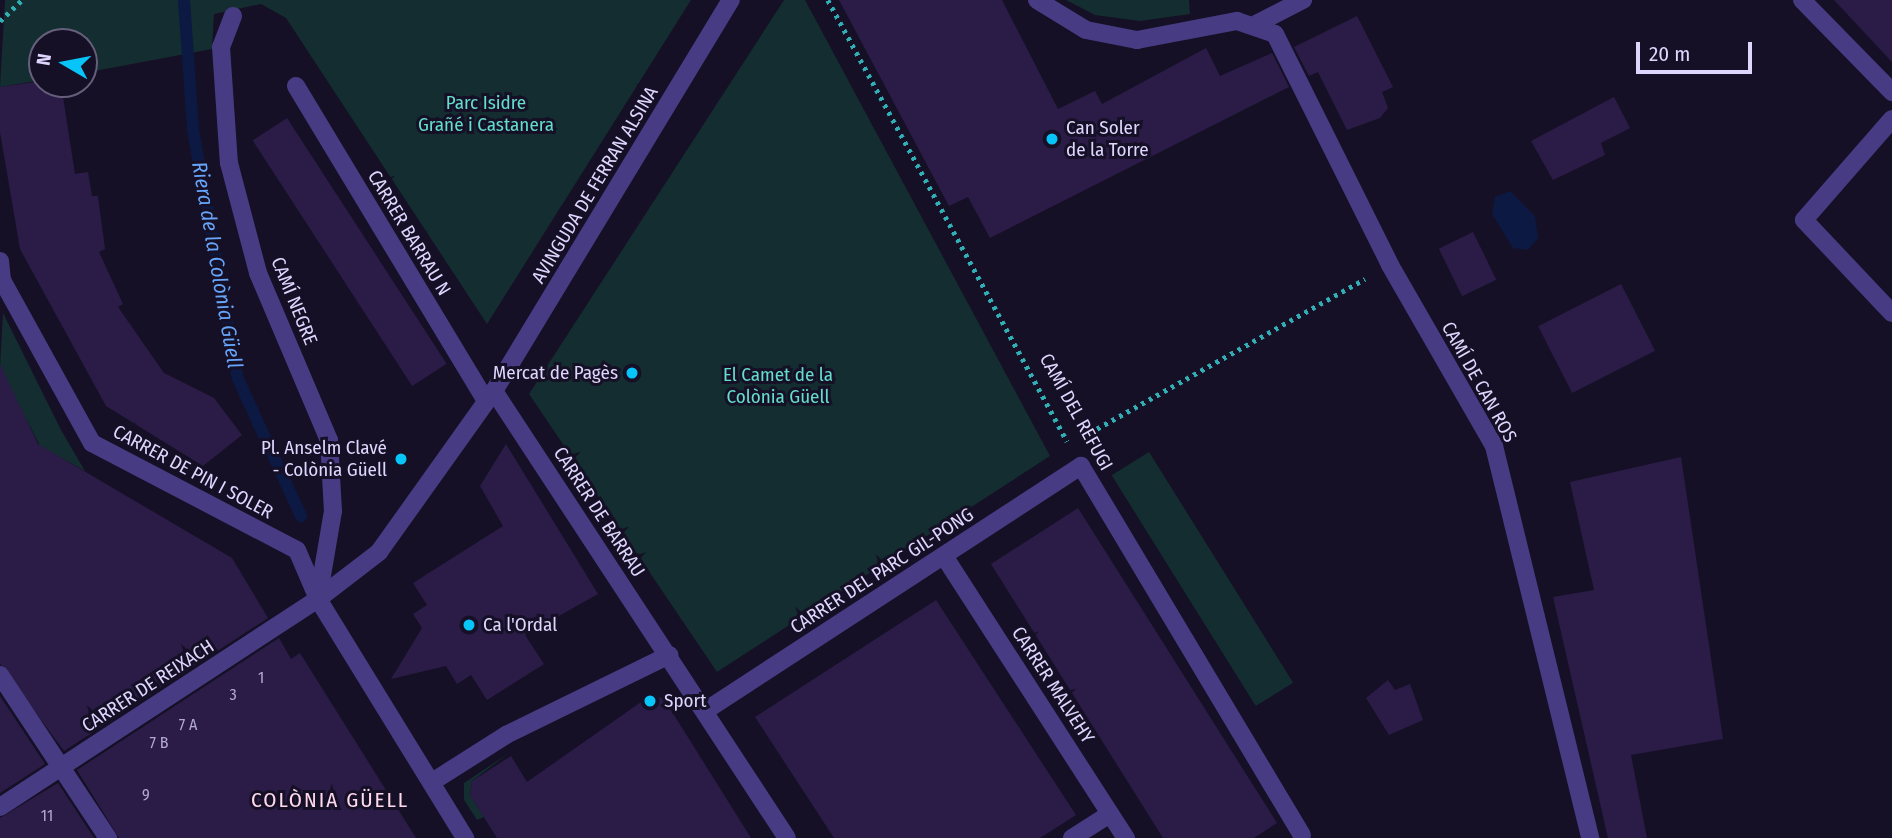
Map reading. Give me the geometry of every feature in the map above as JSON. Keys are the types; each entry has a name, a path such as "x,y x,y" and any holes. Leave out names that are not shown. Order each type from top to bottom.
{"street":[{"name":"AVINGUDA DE FERRAN ALSINA","path":"318,599 379,552 490,396 731,0"},
{"path":"1037,0 1086,30 1137,40 1237,21 1256,24 1303,0"},
{"path":"1802,0 1892,93"},
{"name":"CAMÍ NEGRE","path":"233,16 221,47 229,163 258,273 329,440 333,511 318,599"},
{"name":"CAMÍ DE CAN ROS","path":"1256,24 1275,34 1390,265 1494,446 1590,838"},
{"name":"CARRER BARRAU N","path":"296,86 490,396"},
{"path":"1892,119 1804,220 1892,313"},
{"name":"CARRER DE PIN I SOLER","path":"0,261 2,280 92,443 296,550 318,599 465,838"},
{"name":"CARRER DE BARRAU","path":"490,396 669,655 787,838"},
{"name":"CARRER DEL PARC GIL-PONG","path":"705,711 1081,466"},
{"name":"CAMÍ DEL REFUGI","path":"1081,466 1302,835"},
{"name":"CARRER MALVEHY","path":"944,556 1126,838"},
{"name":"CARRER DE REIXACH","path":"0,807 318,599"},
{"path":"432,782 506,735 669,655"},
{"path":"0,675 108,838"},
{"path":"1072,838 1111,814"}],"path":[{"path":"0,21 22,0"},
{"name":"CAMÍ DEL REFUGI","path":"828,0 1081,466"},
{"path":"1069,444 1390,265"}],"green space":[{"name":"Parc Isidre Grañé i Castanera","path":"5,0 691,0 487,324 286,18 261,4 214,14 212,49 98,70 98,28 28,28 28,82 0,87"},
{"name":"El Camet de la Colònia Güell","path":"784,0 805,0 1050,456 717,672 529,394"},
{"path":"1066,0 1189,0 1190,14 1140,21 1095,15"},
{"path":"3,313 61,430 85,471 40,446 0,368"},
{"path":"1149,452 1293,683 1256,706 1112,475"},
{"path":"509,753 472,781 470,795 484,817 477,820 464,800 464,783"}],"water":[{"path":"1510,191 1535,216 1538,238 1528,250 1513,248 1492,214 1495,197"}],"building":[{"name":"Can Soler de la Torre","path":"839,0 1002,0 1058,109 1095,91 1102,104 1206,48 1220,76 1272,53 1289,87 990,238 968,197 949,206"},
{"path":"1834,0 1892,0 1892,62"},
{"path":"1357,16 1393,87 1382,92 1388,108 1380,118 1347,130 1318,72 1309,76 1294,47"},
{"path":"28,83 28,98 63,98 75,174 88,172 92,196 98,196 105,249 99,252 123,304 118,307 164,373 214,398 242,435 203,466 106,406 20,249 0,132 0,87"},
{"path":"1614,97 1630,128 1601,143 1605,155 1553,180 1531,141"},
{"path":"287,118 447,364 412,386 253,140"},
{"path":"1473,232 1496,280 1462,296 1439,249"},
{"path":"1621,284 1655,351 1572,393 1538,326"},
{"path":"0,364 38,444 232,558 268,618 64,751 0,664"},
{"path":"506,444 598,594 525,635 544,664 487,700 471,675 457,684 446,666 391,679 422,628 413,614 427,605 413,583 503,526 480,486"},
{"path":"1681,457 1723,739 1631,755 1647,838 1608,838 1553,597 1594,590 1570,482"},
{"path":"1078,508 1277,823 1254,838 1163,838 991,564"},
{"path":"936,600 1076,815 1040,838 834,838 755,717"},
{"path":"279,638 291,659 300,653 416,838 119,838 77,770"},
{"path":"1388,680 1395,690 1410,684 1423,720 1389,735 1366,698"},
{"path":"651,695 664,699 751,838 497,838 470,795 472,781 511,756 527,782"},
{"path":"0,696 45,764 0,793"},
{"path":"58,783 94,838 0,838 0,818"}],"waterway":[{"name":"Riera de la Colònia Güell","path":"184,0 193,130 238,379 301,516"}],"place":[{"name":"Can Soler de la Torre","path":"1052,139"},
{"name":"Mercat de Pagès","path":"632,373"},
{"name":"Pl. Anselm Clavé - Colònia Güell","path":"401,459"},
{"name":"Ca l'Ordal","path":"469,625"},
{"name":"Sport","path":"650,701"}],"district":[{"name":"COLÒNIA GÜELL","path":"330,800"}]}
